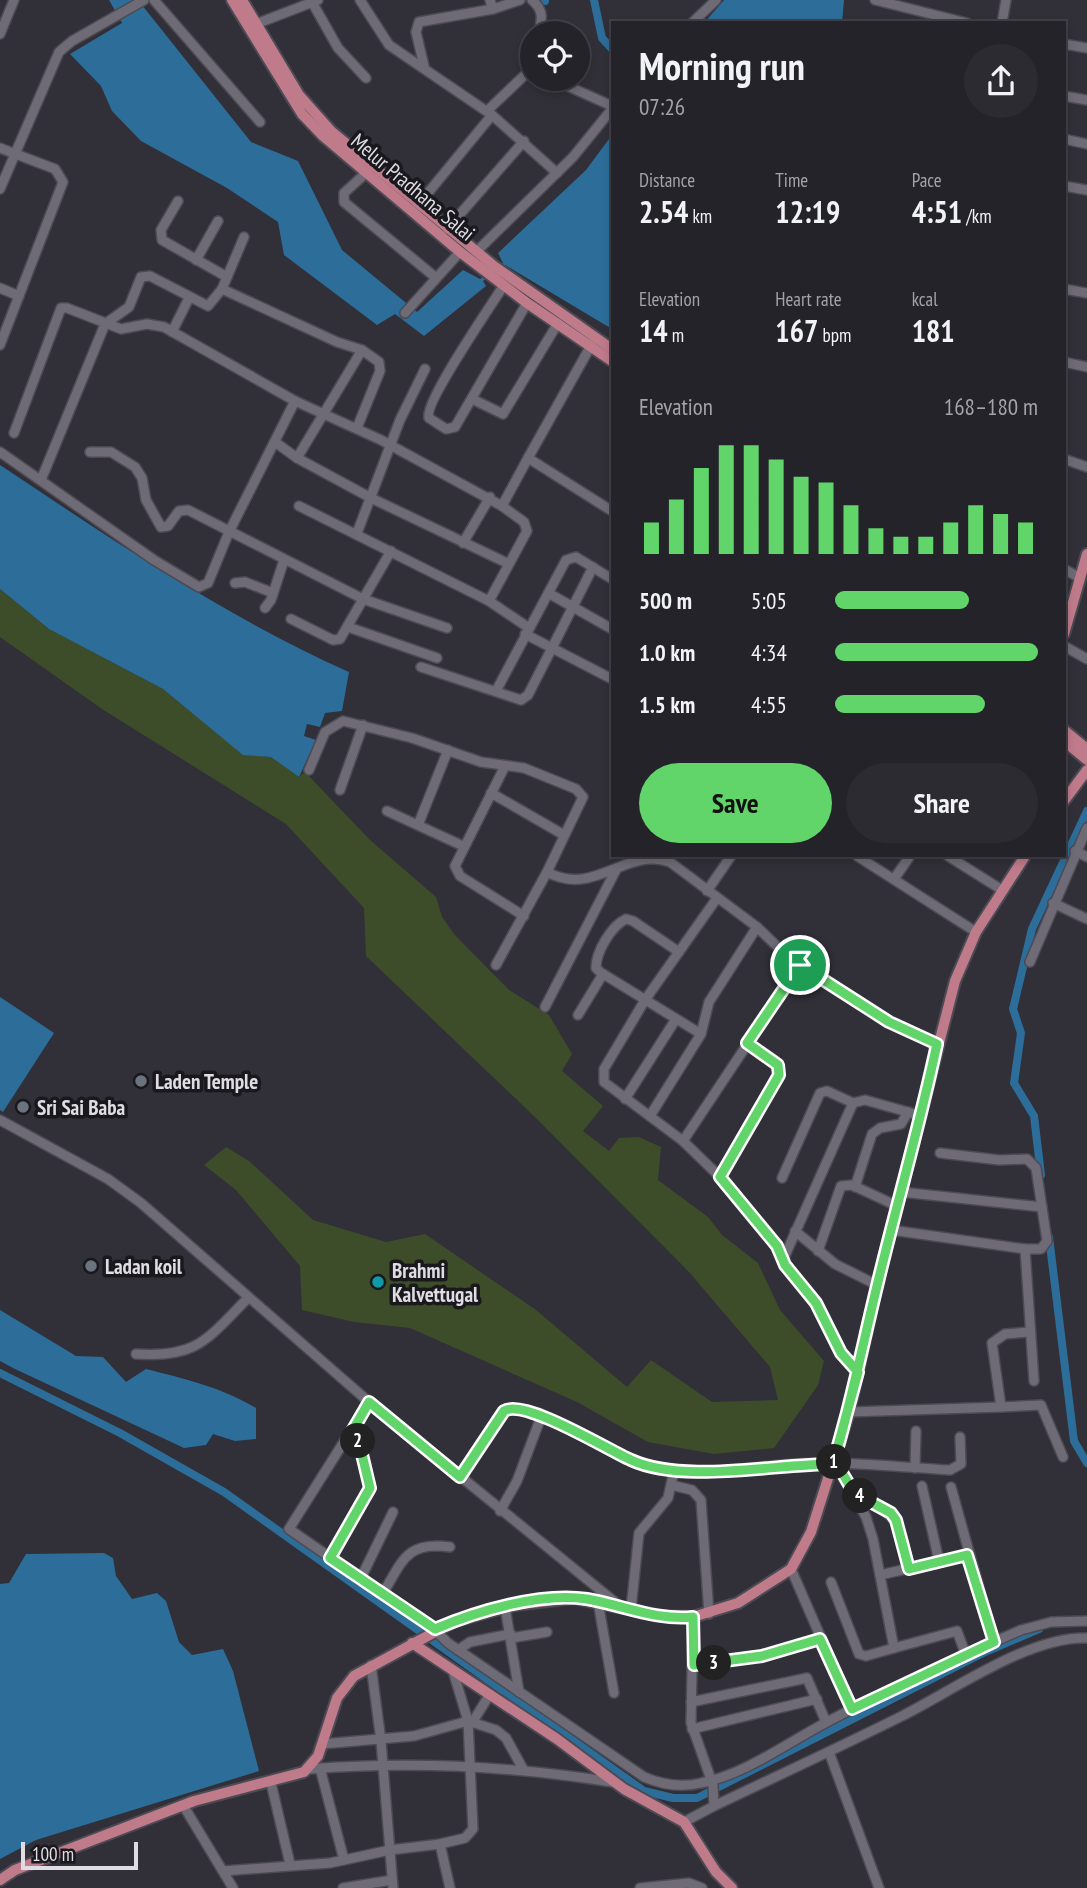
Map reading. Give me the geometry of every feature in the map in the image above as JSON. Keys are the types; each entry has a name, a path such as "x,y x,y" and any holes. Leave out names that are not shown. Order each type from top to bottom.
{"main road":[{"name":"Melur Pradhana Salai","path":"233,0 302,114 366,173 460,252 493,271 594,341 611,360"},
{"name":"Melur Pradhana Salai","path":"242,0 312,111 418,205 477,251 504,285 558,323 611,349"},
{"path":"1066,627 1087,554"},
{"path":"1066,732 1087,749"},
{"path":"1066,743 1087,760"},
{"path":"1066,798 1087,770"},
{"path":"0,1880 25,1866 183,1805 315,1769 337,1698 354,1676 434,1630 505,1607 573,1598 679,1619 693,1617 738,1603 790,1569 811,1532 835,1464 877,1285 922,1116 937,1044 956,981 976,932 1024,857"},
{"path":"416,1641 453,1671 614,1782 684,1822 716,1872 732,1888"}],"street":[{"path":"0,34 14,0"},
{"path":"154,0 260,122"},
{"path":"360,0 389,45 424,66 489,113 524,141 557,173"},
{"path":"424,66 416,32 419,22 520,0"},
{"path":"533,0 541,8 541,21"},
{"path":"694,21 716,0"},
{"path":"875,0 959,21"},
{"path":"1002,21 1006,0"},
{"path":"0,189 60,52 72,41 143,1"},
{"path":"256,24 315,1 338,48 366,78"},
{"path":"1066,44 1087,48"},
{"path":"418,205 489,113 520,80"},
{"path":"578,91 611,107"},
{"path":"1066,96 1087,100"},
{"path":"477,251 557,173 611,108"},
{"path":"1066,139 1087,144"},
{"path":"447,229 524,141"},
{"path":"0,148 55,169 63,182 0,345"},
{"path":"366,173 344,193 344,202 435,277"},
{"path":"1066,186 1087,190"},
{"path":"178,201 160,236 165,243 227,277"},
{"path":"196,260 218,221"},
{"path":"41,480 105,324 129,307 138,281 146,275 208,306 222,289 244,237"},
{"path":"405,313 460,252"},
{"path":"504,285 446,377 427,415 450,429 455,427 527,303"},
{"path":"0,288 19,296"},
{"path":"222,289 337,342 362,350 379,362 380,371 357,428"},
{"path":"1066,289 1087,293"},
{"path":"172,332 189,298"},
{"path":"14,433 61,308 121,329 155,325 295,401 325,412 490,497 527,526 489,601"},
{"path":"472,399 503,414 558,323"},
{"path":"502,506 594,341"},
{"path":"297,457 362,350"},
{"path":"1066,362 1087,367"},
{"path":"357,533 391,445 425,369"},
{"path":"0,452 194,587 208,583 229,532 295,401"},
{"path":"275,442 370,498 507,563"},
{"path":"90,452 102,449 135,467 142,478 146,500 161,527 168,526 179,511 188,510 363,599 447,628"},
{"path":"528,458 611,510"},
{"path":"1066,460 1087,467"},
{"path":"463,543 490,497"},
{"path":"299,506 489,601 552,648 611,678"},
{"path":"291,618 333,640 341,639 391,551"},
{"path":"496,691 569,557 576,557 611,578"},
{"path":"265,608 284,561"},
{"path":"421,667 517,699 524,698 593,567"},
{"path":"1066,570 1080,578"},
{"path":"235,583 245,582 273,593"},
{"path":"550,594 611,628"},
{"path":"348,627 437,658"},
{"path":"1066,647 1087,659"},
{"path":"309,770 325,732 343,721 448,750 481,762 534,771 581,793 582,803 496,965"},
{"path":"340,790 363,725"},
{"path":"418,825 448,750"},
{"path":"505,766 455,866 460,876 524,916"},
{"path":"491,793 564,835"},
{"path":"387,811 463,846"},
{"path":"1030,962 1087,828"},
{"path":"1076,851 1087,856"},
{"path":"707,891 730,857"},
{"path":"859,857 976,932"},
{"path":"894,879 909,857"},
{"path":"950,857 1002,890"},
{"path":"547,872 572,881 637,861 660,859 670,862 757,927 800,965 889,1022 937,1044"},
{"path":"545,1007 617,869"},
{"path":"717,898 645,1000 602,1073 604,1082 683,1140 720,1177 777,1246 783,1261 816,1303 841,1353 858,1372"},
{"path":"1053,903 1087,919"},
{"path":"679,952 634,921 626,919 613,930 597,956 596,968 701,1034"},
{"path":"650,1116 701,1034 709,1002 757,927"},
{"path":"683,1140 800,965"},
{"path":"578,1015 603,974"},
{"path":"625,1098 676,1019"},
{"path":"720,1177 779,1075 778,1065 747,1043"},
{"path":"782,1178 820,1093 827,1091 853,1103 865,1100 922,1116"},
{"path":"783,1261 853,1103"},
{"path":"855,1186 872,1134 875,1130 901,1124 908,1112"},
{"path":"0,1120 120,1187 180,1234 248,1298 500,1511 626,1608 639,1532 667,1498 674,1471"},
{"path":"891,1230 1024,1249 1041,1249 1047,1244 1033,1161 940,1153"},
{"path":"818,1251 838,1189 847,1184 855,1186 897,1206"},
{"path":"901,1192 1042,1207"},
{"path":"795,1231 835,1264 877,1285"},
{"path":"1024,1249 1034,1381"},
{"path":"136,1354 164,1356 189,1350 216,1330 248,1298"},
{"path":"1001,1407 992,1343 1005,1334 1029,1332"},
{"path":"369,1402 289,1530 644,1777 674,1786 712,1783 826,1722 994,1642 1051,1622 1087,1621"},
{"path":"849,1412 1041,1405 1063,1457"},
{"path":"460,1477 504,1411 519,1408 631,1460 674,1471 835,1464 958,1467 961,1464 960,1437"},
{"path":"500,1511 517,1480 541,1417"},
{"path":"915,1468 916,1431"},
{"path":"330,1558 370,1488 360,1446 351,1433"},
{"path":"835,1464 854,1493 873,1539 894,1648"},
{"path":"671,1485 692,1490 701,1500 709,1614"},
{"path":"922,1486 939,1562"},
{"path":"951,1488 967,1555 994,1642"},
{"path":"854,1493 891,1513 896,1520 909,1569"},
{"path":"360,1580 393,1512"},
{"path":"383,1593 411,1551 429,1544 450,1547"},
{"path":"880,1576 967,1555"},
{"path":"790,1569 852,1709"},
{"path":"831,1582 859,1654 866,1656 957,1631 966,1655"},
{"path":"598,1602 614,1693"},
{"path":"505,1607 519,1692"},
{"path":"693,1617 692,1729 712,1783 714,1805"},
{"path":"458,1650 470,1643 547,1632"},
{"path":"684,1822 714,1805 829,1752 1030,1649 1052,1641 1087,1638"},
{"path":"694,1665 762,1656 820,1639"},
{"path":"343,1888 392,1884 381,1741 371,1665"},
{"path":"223,1871 344,1860 465,1838 474,1829 470,1722 453,1671"},
{"path":"691,1702 804,1678 810,1680 826,1722"},
{"path":"470,1722 490,1694"},
{"path":"692,1729 817,1699"},
{"path":"322,1744 381,1741 426,1734 470,1722 496,1730 506,1738 523,1769"},
{"path":"829,1752 879,1888"},
{"path":"344,1860 315,1769 382,1763 471,1766 523,1769 614,1782"},
{"path":"271,1783 290,1864"},
{"path":"183,1805 233,1888"},
{"path":"440,1844 450,1888"},
{"path":"643,1888 689,1883 702,1888"}],"green space":[{"path":"0,589 49,629 163,689 243,754 271,757 299,777 305,772 370,840 436,897 442,917 454,934 509,990 549,1015 572,1054 562,1071 603,1106 583,1131 609,1151 619,1138 639,1137 661,1147 658,1180 708,1217 722,1235 758,1263 780,1310 824,1361 818,1385 774,1448 714,1454 648,1442 577,1402 410,1328 354,1322 302,1310 300,1266 236,1190 204,1165 226,1147 249,1161 313,1220 386,1242 425,1234 536,1310 627,1387 651,1360 712,1402 778,1400 770,1367 689,1272 537,1119 366,956 364,908 286,824 102,709 0,637"}],"water":[{"path":"109,0 138,0 251,142 298,161 342,250 417,312 463,270 480,279 503,263 498,253 586,170 611,136 611,328 505,265 483,281 486,286 424,336 395,314 377,325 284,255 278,222 227,188 141,141 112,111 101,86 70,54 122,23"},
{"path":"724,0 844,0 842,21 706,21"},
{"path":"0,465 170,576 258,627 349,672 342,711 325,713 320,727 307,724 304,736 316,740 299,777 271,757 243,755 163,689 49,629 0,589"},
{"path":"0,997 54,1033 3,1112 0,1110"},
{"path":"0,1310 76,1356 103,1357 126,1382 146,1369 230,1394 256,1408 256,1439 235,1441 213,1434 206,1445 184,1448 15,1369 0,1361"},
{"path":"104,1553 113,1558 116,1576 132,1599 157,1593 166,1601 179,1642 192,1655 223,1649 233,1671 259,1771 36,1840 0,1859 0,1584 9,1583 26,1554"}],"waterway":[{"path":"594,0 602,38 611,48"},
{"path":"1066,856 1087,811"},
{"path":"1041,1175 1034,1116 1014,1083 1021,1033 1013,1009 1032,929 1066,857"},
{"path":"1049,1237 1074,1441 1087,1463"},
{"path":"0,1373 120,1433 224,1492 644,1791 673,1798 697,1798 985,1652 1039,1629"}],"place":[{"name":"Laden Temple","path":"141,1081"},
{"name":"Sri Sai Baba","path":"23,1107"},
{"name":"Ladan koil","path":"91,1266"},
{"name":"Brahmi Kalvettugal","path":"378,1282"}],"route":[{"path":"800,965 747,1043 778,1065 779,1075 720,1177 777,1246 785,1265 824,1316 841,1353 858,1372 849,1412 841,1438 833,1464 837,1464 854,1493 891,1513 902,1538 909,1569 967,1555 994,1642 852,1709 820,1639 762,1656 694,1665 693,1617 679,1619 573,1598 486,1611 435,1629 330,1558 368,1496 370,1488 360,1446 351,1433 369,1402 460,1477 508,1408 519,1408 541,1417 631,1460 674,1471 833,1464 849,1412 877,1285 922,1116 937,1044 889,1022 800,965"}]}
